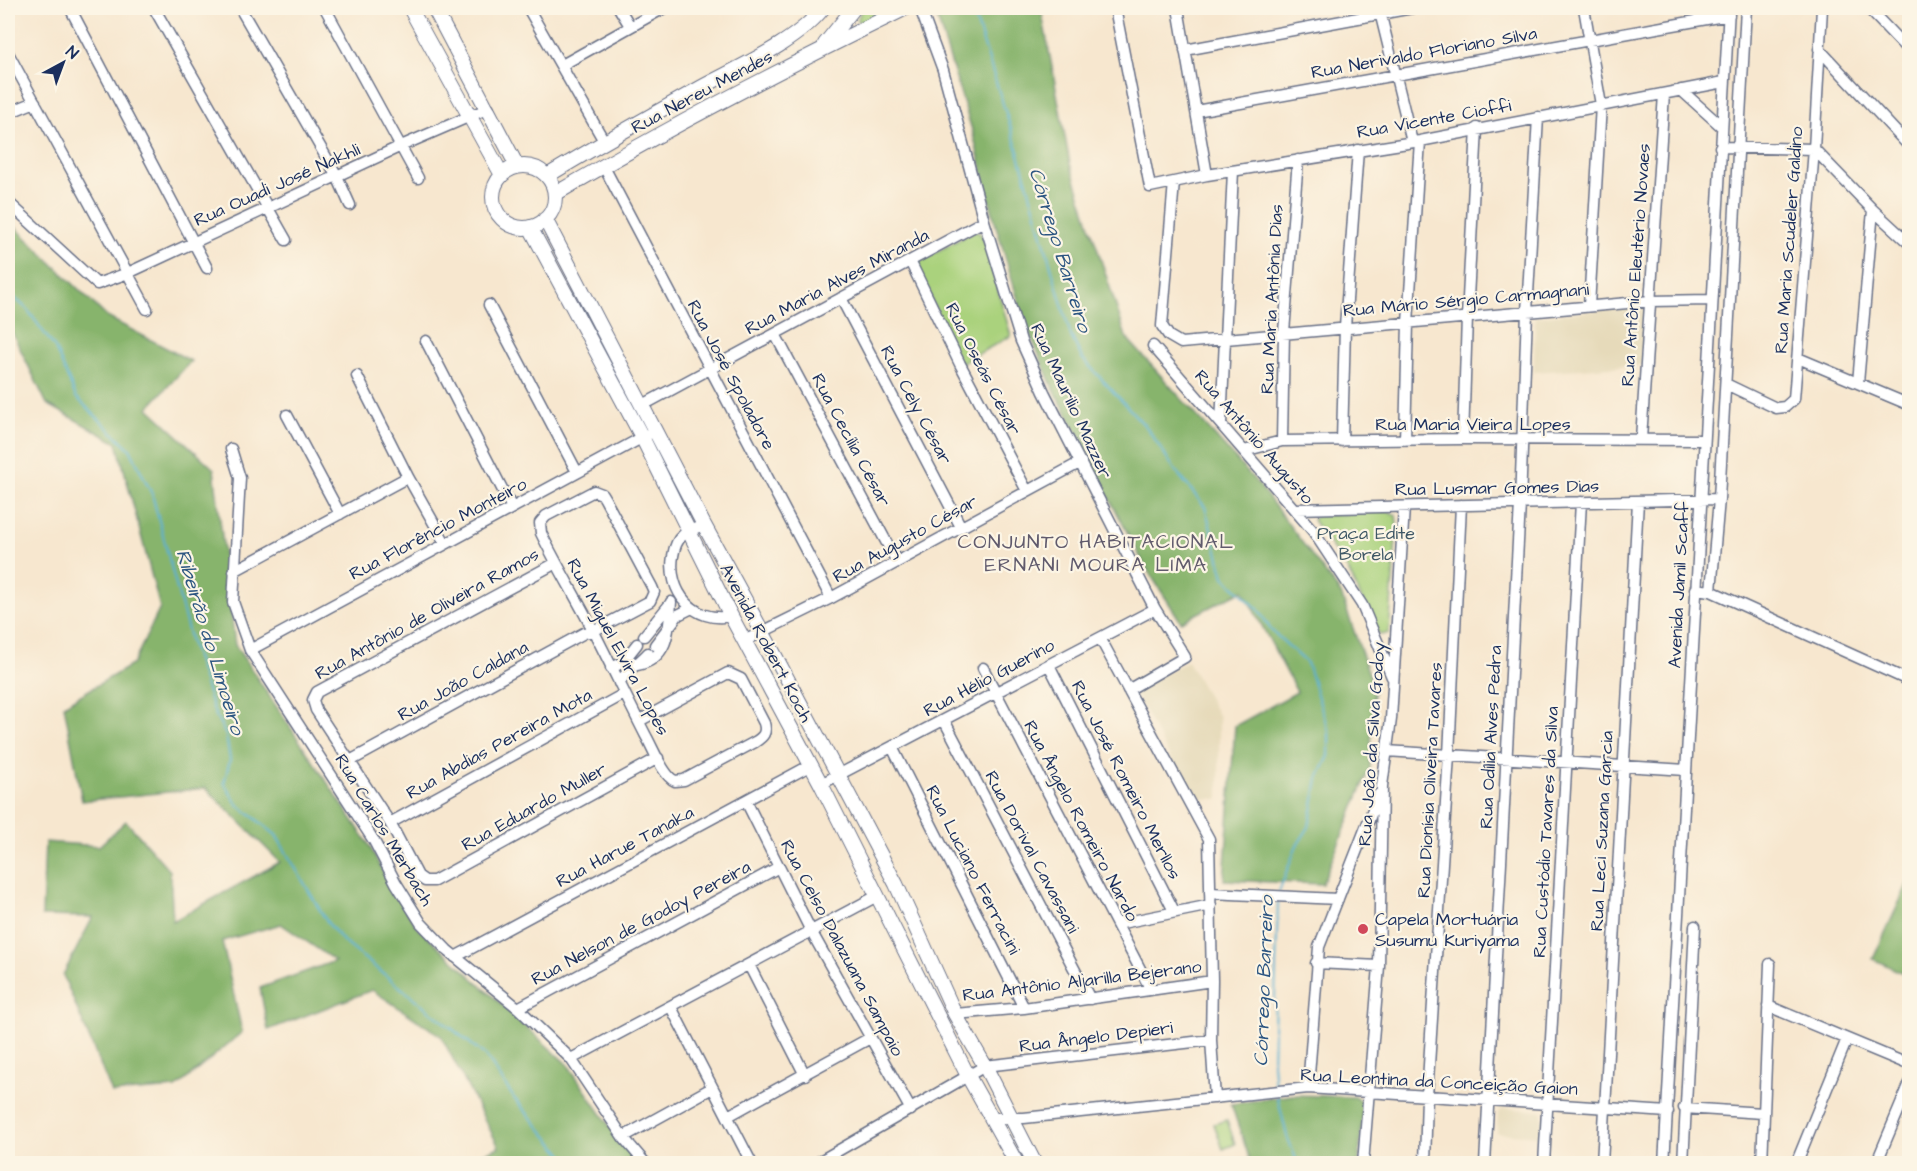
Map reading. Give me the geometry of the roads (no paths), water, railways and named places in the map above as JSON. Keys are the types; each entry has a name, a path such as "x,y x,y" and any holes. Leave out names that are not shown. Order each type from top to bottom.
{"main road":[{"path":"410,8 502,175"},
{"path":"434,8 518,166"},
{"name":"Rua Nereu Mendes","path":"547,176 604,141 775,47 814,19 823,8"},
{"name":"Rua Nereu Mendes","path":"555,194 603,165 822,48 854,8"},
{"path":"822,48 906,8"},
{"path":"644,144 661,128 656,118 646,118"},
{"path":"518,166 534,167 547,176 555,194 554,203 545,219 530,227 520,227 503,219 497,211 493,192 502,175 518,166"},
{"name":"Avenida Robert Koch","path":"545,219 704,525 896,884 955,1014 986,1066 1035,1164"},
{"name":"Avenida Robert Koch","path":"530,227 642,436 731,616 821,784 968,1076 1017,1164"}],"street":[{"path":"70,8 207,268"},
{"path":"154,8 286,240"},
{"path":"240,8 337,176 350,205"},
{"path":"325,8 418,178"},
{"path":"528,8 604,141"},
{"path":"619,8 630,26"},
{"path":"562,65 664,8"},
{"name":"Rua Maurilio Mazzer","path":"920,8 943,70 984,221 1021,341 1044,392 1155,609 1185,657 1128,690"},
{"name":"Rua Vicente Cioffi","path":"1115,8 1150,187 1207,175 1416,141 1724,82"},
{"path":"1178,8 1207,175"},
{"path":"1185,50 1380,10 1412,8"},
{"path":"1584,8 1601,105 1589,306"},
{"name":"Avenida Jamil Scaff","path":"1712,591 1726,384 1746,8"},
{"name":"Rua Maria Scudeler Galdino","path":"1726,384 1776,408 1785,407 1794,399 1814,149 1822,8"},
{"path":"1868,8 1905,39 1910,52"},
{"path":"1380,10 1416,141 1405,440"},
{"name":"Rua Nerivaldo Floriano Silva","path":"1196,111 1591,40 1729,11"},
{"name":"Avenida Jamil Scaff","path":"1664,1164 1729,11"},
{"path":"1819,49 1910,147"},
{"path":"8,53 147,309"},
{"path":"1681,90 1722,126"},
{"name":"Rua Antônio Eleutério Novaes","path":"1641,439 1665,94"},
{"path":"8,113 34,102"},
{"name":"Rua Ouadi José Nakhli","path":"8,202 97,284 128,273 192,241 489,108"},
{"name":"Rua Odília Alves Pedra","path":"1485,1164 1538,117"},
{"path":"1463,438 1477,128"},
{"path":"1720,147 1814,149 1873,210 1910,244"},
{"path":"1342,441 1345,327 1358,150"},
{"name":"Rua Maria Antônia Dias","path":"1282,441 1284,332 1298,160"},
{"name":"Rua José Spoladore","path":"603,165 831,598"},
{"path":"1221,424 1233,171"},
{"name":"Rua Mário Sérgio Carmagnani","path":"1174,182 1162,326 1168,336 1181,343 1650,301 1711,300"},
{"path":"1858,383 1873,210"},
{"name":"Rua Maria Alves Miranda","path":"643,405 984,221"},
{"name":"Rua Oseás César","path":"910,261 960,364 1027,491"},
{"name":"Rua Cely César","path":"842,298 961,527"},
{"path":"489,305 577,472"},
{"name":"Rua Cecília César","path":"775,334 897,562"},
{"path":"426,340 512,508"},
{"name":"Rua Antônio Augusto","path":"1153,346 1313,531 1362,605 1393,680"},
{"path":"1798,358 1910,405"},
{"path":"357,376 408,477 445,543"},
{"path":"287,415 340,514"},
{"name":"Rua Florêncio Monteiro","path":"250,650 656,430"},
{"name":"Rua Maria Vieira Lopes","path":"1244,451 1282,441 1463,438 1704,440"},
{"name":"Rua Carlos Merbach","path":"231,449 240,478 233,602 250,650 374,841 418,918 455,957 518,1008 571,1059 623,1137 646,1164"},
{"name":"Rua Augusto César","path":"744,641 831,598 1081,462"},
{"path":"234,571 408,477"},
{"name":"Rua Miguel Elvira Lopes","path":"639,721 724,674 732,673 741,679 766,730 763,736 684,780 675,781 668,776 624,694 593,631 556,563 541,533 540,523 546,516 569,503 590,493 599,492 605,498 652,587 653,597"},
{"name":"Rua Lusmar Gomes Dias","path":"1295,509 1719,499"},
{"name":"Rua Leci Suzana Garcia","path":"1602,1164 1638,501"},
{"name":"Rua Custódio Tavares da Silva","path":"1544,1164 1581,502"},
{"name":"Rua Dionísia Oliveira Tavares","path":"1425,1164 1461,505"},
{"name":"Rua João da Silva Godoy","path":"1363,1164 1379,966 1382,786 1393,680 1404,507"},
{"path":"704,525 688,532 678,542 673,552 672,572 675,586 692,608 718,617 731,616"},
{"name":"Rua Antônio de Oliveira Ramos","path":"350,761 313,703 314,696 320,690 556,563"},
{"path":"626,658 637,665 647,663 655,658 664,646 675,586"},
{"path":"1695,590 1712,591 1910,681"},
{"name":"Rua João Caldana","path":"350,761 584,633 593,631 648,603 653,597"},
{"path":"611,668 620,665 671,602"},
{"path":"619,683 680,613 692,608"},
{"name":"Rua Hélio Guerino","path":"821,784 1155,609"},
{"path":"1100,638 1209,839 1211,1040 1215,1098"},
{"name":"Rua José Romeiro Merllos","path":"1049,665 1174,911"},
{"name":"Rua Ângelo Romeiro Nardo","path":"983,668 1152,990"},
{"name":"Rua Abdias Pereira Mota","path":"390,823 624,694"},
{"name":"Rua Dorival Cavassani","path":"944,720 1090,999"},
{"name":"Rua Luciano Ferracini","path":"892,747 1024,1008"},
{"path":"1386,751 1686,770"},
{"name":"Rua Eduardo Muller","path":"390,823 418,876 425,881 434,881 658,758"},
{"path":"350,761 390,823"},
{"name":"Rua Harue Tanaka","path":"455,957 811,765"},
{"path":"1308,1088 1319,947 1382,786"},
{"name":"Rua Celso Dalazuana Sampaio","path":"746,801 811,931 911,1110"},
{"name":"Rua Nelson de Godoy Pereira","path":"518,1008 779,867"},
{"path":"1210,893 1338,898"},
{"path":"571,1059 877,896"},
{"path":"1117,924 1211,905"},
{"path":"1683,1164 1684,1108 1695,926"},
{"path":"1677,944 1693,946"},
{"path":"1316,963 1379,966"},
{"path":"1762,1164 1770,964"},
{"path":"748,965 805,1075"},
{"name":"Rua Antônio Aljarilla Bejerano","path":"955,1014 1024,1008 1212,981"},
{"path":"1768,1006 1910,1065"},
{"path":"671,1007 752,1164"},
{"path":"728,1116 870,1038"},
{"path":"1796,1164 1847,1039"},
{"name":"Rua Ângelo Depieri","path":"986,1066 1211,1040"},
{"path":"815,1164 986,1066"},
{"path":"1876,1164 1910,1083"},
{"path":"623,1137 712,1088"},
{"name":"Rua Leontina da Conceição Gaion","path":"993,1118 1013,1118 1308,1088 1668,1112"},
{"path":"1684,1108 1763,1113"}],"waterway":[{"name":"Córrego Barreiro","path":"972,8 1015,141 1071,336 1082,358 1148,429 1175,470 1205,507 1224,577 1258,609 1271,630 1307,663 1329,732 1329,756 1318,778 1309,827 1296,847 1279,892"},
{"name":"Ribeirão do Limoeiro","path":"8,292 27,309 55,348 76,397 130,449 152,494 191,642 215,714 226,735 230,760 224,783 237,804 276,835 327,922 344,942 486,1056 514,1098 571,1164"},
{"name":"Córrego Barreiro","path":"1275,1087 1273,1063 1278,901"},
{"name":"Córrego Barreiro","path":"1277,1095 1287,1136 1298,1164"}],"place":[{"name":"Capela Mortuária Susumu Kuriyama","path":"1363,929"}],"district":[{"name":"CONJUNTO HABITACIONAL ERNANI MOURA LIMA","path":"1096,554"}],"park label":[{"name":"Praça Edite Borela","path":"1366,543"}]}
